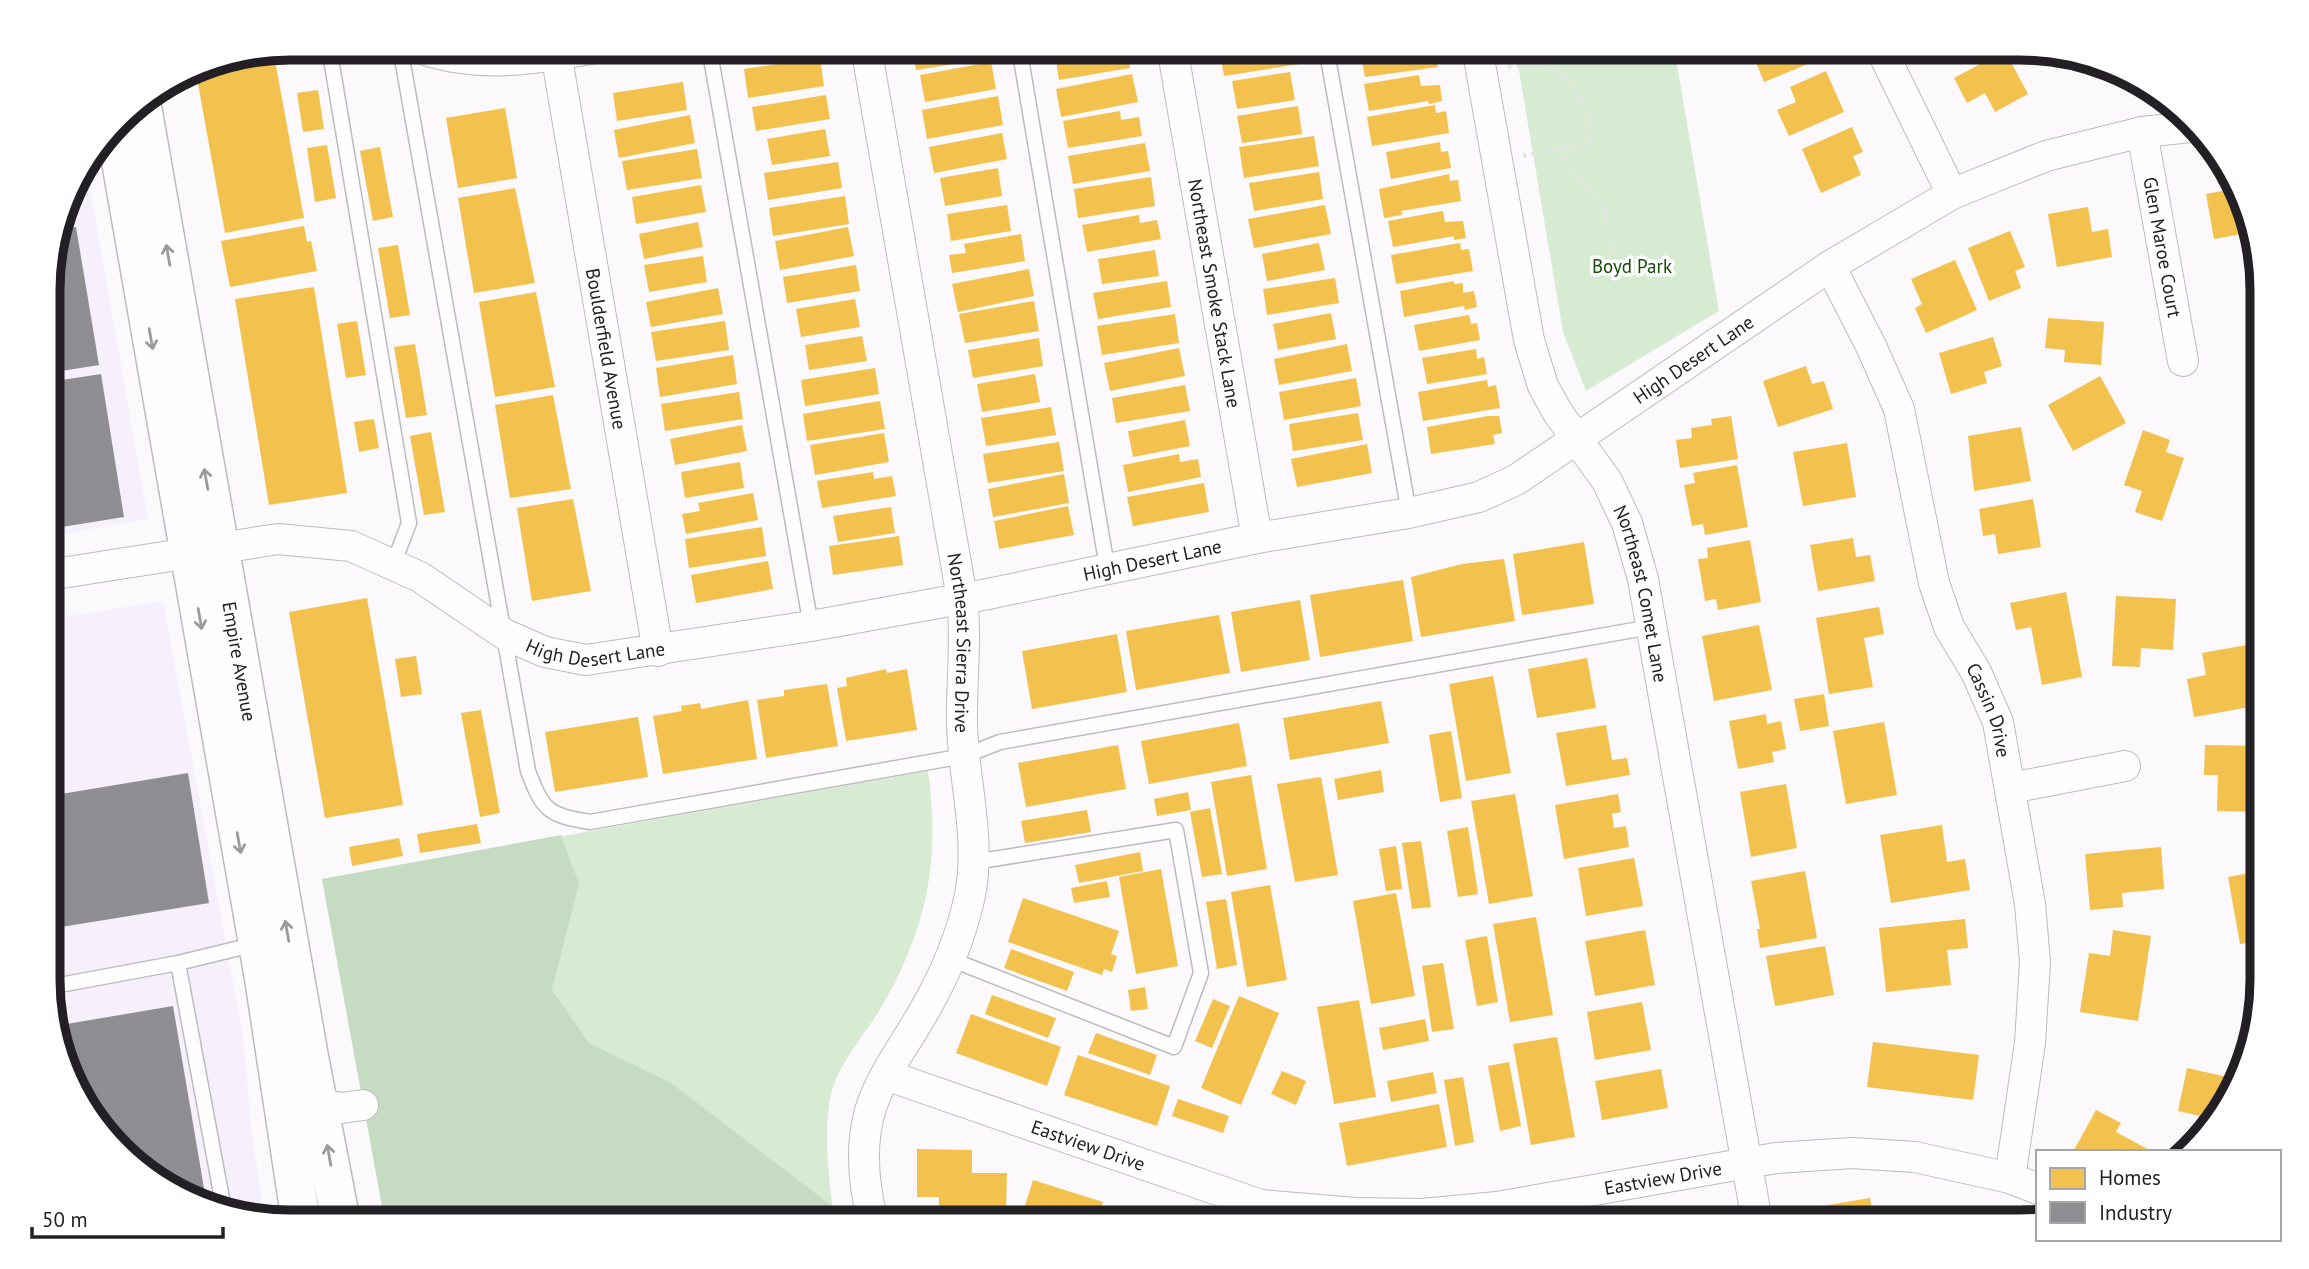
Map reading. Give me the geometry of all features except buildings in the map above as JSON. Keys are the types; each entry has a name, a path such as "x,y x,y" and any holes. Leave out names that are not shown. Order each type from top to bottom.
{"highway":[{"name":"Empire Avenue","path":"143,113 261,961 299,1210"},
{"name":"Empire Avenue","path":"117,138 320,1104 339,1210"},
{"path":"261,961 286,1017 295,1080 320,1104"}],"street":[{"path":"462,60 488,63 505,60"},
{"name":"Boulderfield Avenue","path":"558,60 658,651"},
{"name":"Northeast Sierra Drive","path":"868,60 962,598 965,629 962,698 964,756 974,862 970,894 950,959 928,1004 886,1075 870,1112 864,1149 870,1210"},
{"name":"Northeast Smoke Stack Lane","path":"1174,60 1257,538"},
{"name":"Northeast Comet Lane","path":"1479,60 1529,340 1543,386 1607,481 1627,523 1643,579 1755,1209"},
{"path":"1886,60 1952,194"},
{"name":"High Desert Lane","path":"60,573 203,549 278,540 351,546 420,578 503,634 545,652 586,660 811,626 1257,538 1409,513 1479,497 1516,480 1830,266 1952,194 2046,156 2142,132 2183,128"},
{"name":"Glen Maroe Court","path":"2142,132 2183,361"},
{"name":"Cassin Drive","path":"1830,266 1871,346 1899,409 1934,583 1949,627 1976,673 1998,722 2030,904 2035,962 2030,1043 2010,1178"},
{"path":"2011,788 2125,766"},
{"name":"Eastview Drive","path":"886,1075 1250,1209"},
{"path":"320,1104 342,1108 363,1105"},
{"name":"Eastview Drive","path":"1475,1209 1497,1208 1806,1154 1852,1153 1915,1157 2010,1178 2036,1188"}],"lane":[{"path":"331,60 409,523 393,565"},
{"path":"402,60 528,771 541,803 562,817 590,822 964,756 1000,742 1651,627"},
{"path":"711,60 811,626"},
{"path":"1021,60 1107,567"},
{"path":"1328,60 1409,513"},
{"path":"950,959 1174,1047 1201,973 1176,830 974,862"},
{"path":"60,985 178,963 261,961"},
{"path":"178,963 222,1199"}],"path":[{"path":"1490,60 1532,64 1562,75 1584,107 1592,136 1585,145 1497,160"},
{"path":"1556,150 1604,209 1611,250 1616,258"}],"shaded area":[{"path":"88,178 148,519 60,535 60,274 67,230"},
{"path":"163,601 243,1036 251,1126 263,1207 216,1197 188,1186 162,1171 138,1152 107,1120 90,1094 67,1039 61,1010 60,979 60,617"}],"green space":[{"name":"Boyd Park","path":"1517,60 1676,60 1719,311 1586,391 1563,332"},
{"path":"928,771 932,804 931,866 919,924 895,982 844,1064 830,1099 827,1145 833,1210 383,1210 322,879"},
{"path":"561,835 579,884 552,990 589,1043 671,1083 832,1206 832,1210 383,1210 322,879"}]}
